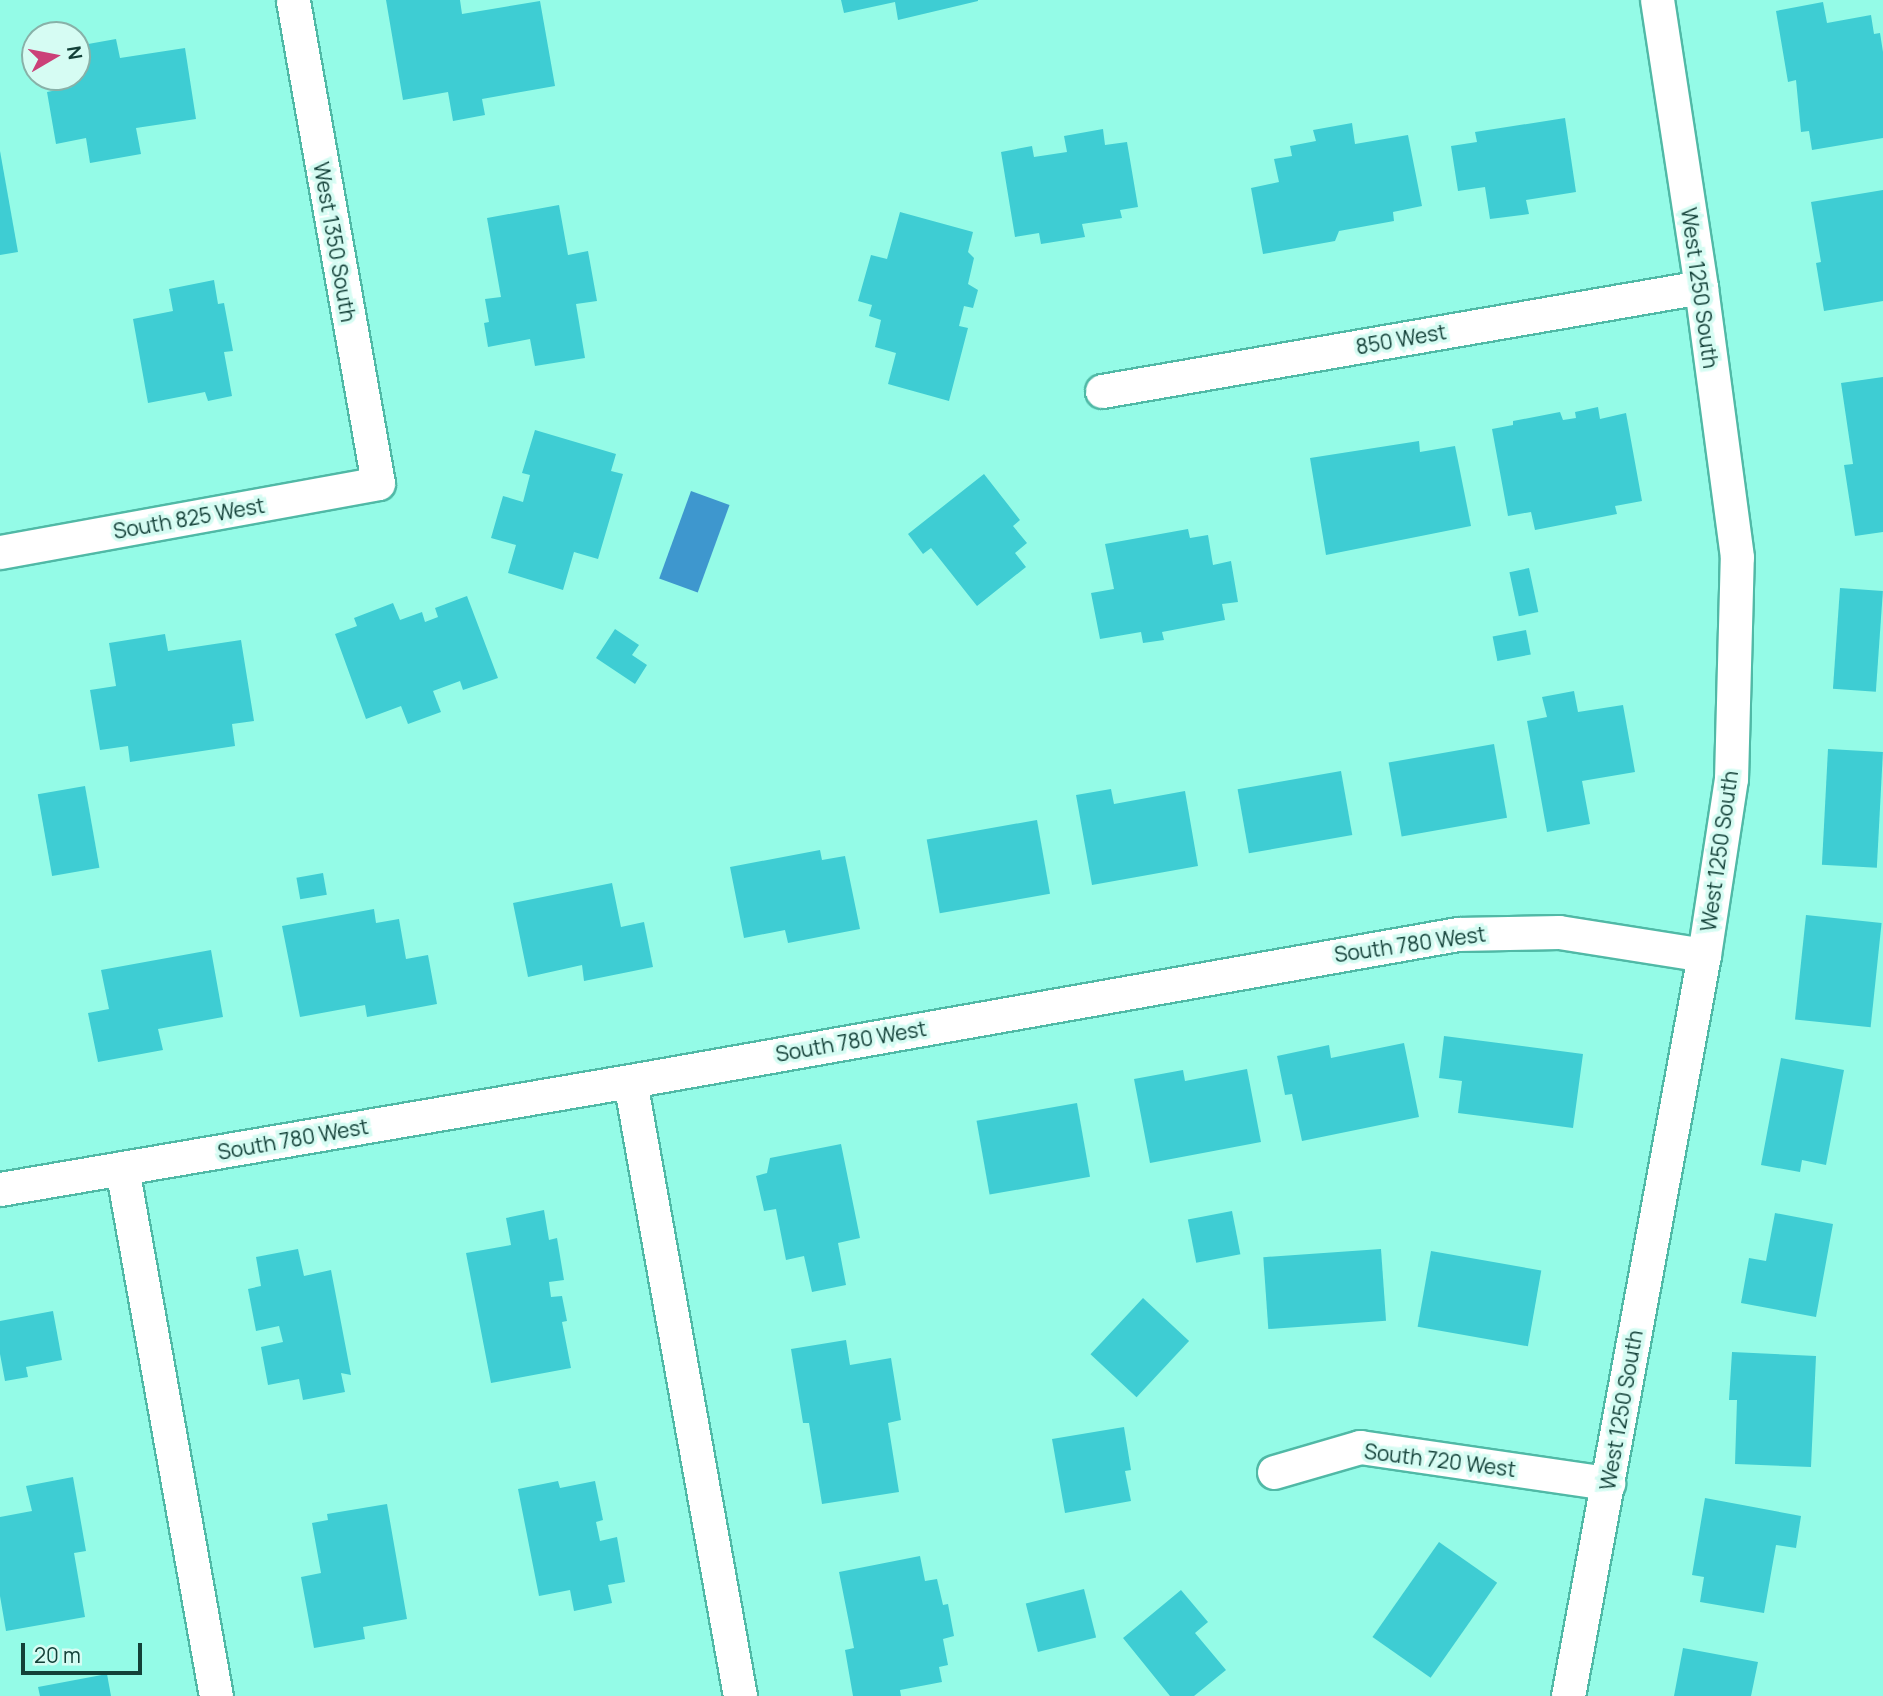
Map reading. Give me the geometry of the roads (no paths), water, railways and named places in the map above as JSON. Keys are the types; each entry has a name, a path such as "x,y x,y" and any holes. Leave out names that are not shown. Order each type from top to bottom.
{"street":[{"name":"West 1350 South","path":"293,0 378,484"},
{"name":"West 1250 South","path":"1568,1696 1704,955 1731,779 1737,557 1701,287 1657,0"},
{"name":"850 West","path":"1102,391 1701,287"},
{"name":"South 825 West","path":"0,552 378,484"},
{"name":"South 780 West","path":"0,1189 630,1081 1458,934 1559,932 1704,955"},
{"path":"630,1081 740,1696"},
{"path":"122,1168 216,1696"},
{"name":"South 720 West","path":"1274,1472 1360,1447 1608,1483"}],"water":[{"path":"691,491 730,505 698,592 659,578"}]}
